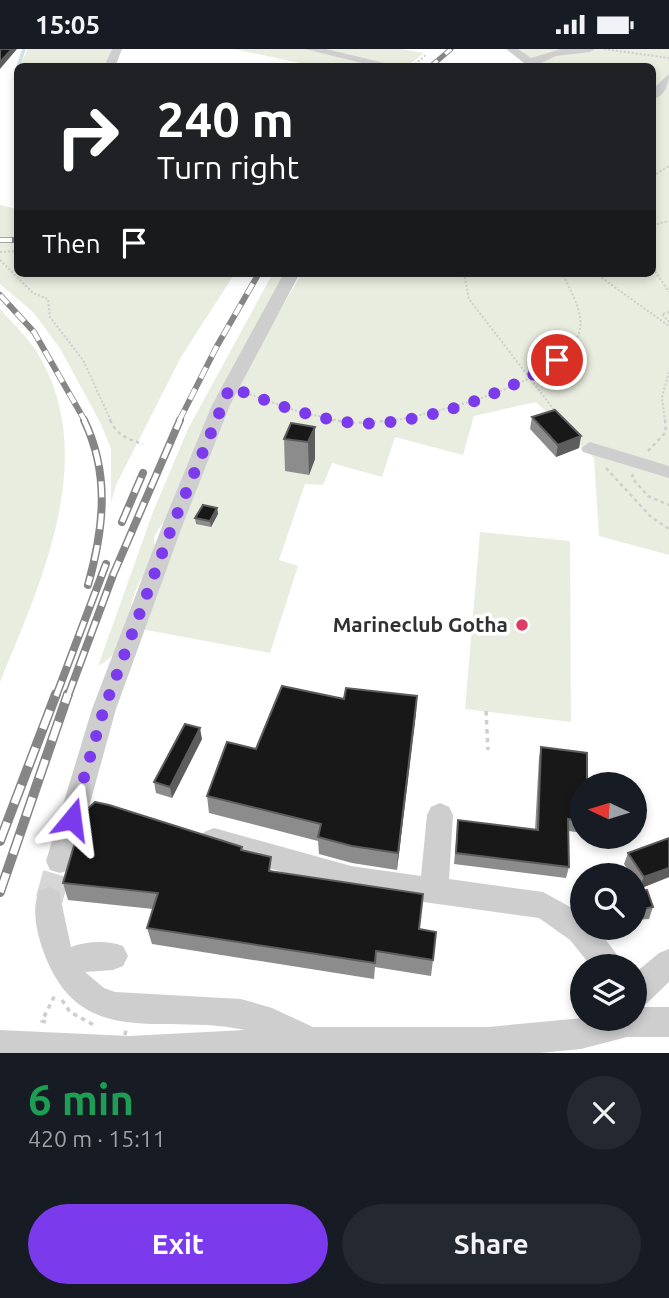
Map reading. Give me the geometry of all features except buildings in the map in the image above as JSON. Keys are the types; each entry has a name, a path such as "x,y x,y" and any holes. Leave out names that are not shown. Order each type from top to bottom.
{"street":[{"path":"310,49 377,63"},
{"path":"511,49 527,63"},
{"path":"531,63 560,52 590,49"},
{"path":"656,92 669,77"},
{"path":"60,861 108,696 177,512 230,387 290,277"},
{"path":"590,448 669,472"},
{"path":"78,797 105,806"},
{"path":"434,889 440,815"},
{"path":"185,831 351,879 543,905 570,919 586,933 600,954"},
{"path":"49,900 60,980"},
{"path":"60,980 80,958 113,956"},
{"path":"647,990 667,964"},
{"path":"60,980 71,981 83,994 100,1005 126,1009 229,1011 282,1025 310,1042"},
{"path":"647,1017 669,1021"},
{"path":"0,1046 129,1052 310,1042 488,1042 581,1034 588,1031"}],"path":[{"path":"604,49 669,58"},
{"path":"417,63 427,54"},
{"path":"0,260 14,274"},
{"path":"656,272 669,292"},
{"path":"17,277 33,293 48,299 50,317 83,361 114,429 126,439 143,444"},
{"path":"465,277 469,299 558,414"},
{"path":"230,387 263,400 355,423 431,414 530,379 557,360 578,337 581,317 564,277"},
{"path":"601,277 669,324"},
{"path":"669,312 662,314 669,324"},
{"path":"669,372 662,397 666,432 637,463 632,478 649,496 669,505"},
{"path":"590,448 642,508 669,529"},
{"path":"486,711 488,750"},
{"path":"42,1021 60,980"},
{"path":"123,1053 126,1028"}],"shaded area":[{"path":"28,49 112,49 107,63 21,63"},
{"path":"234,49 401,49 424,53 411,63 300,63"},
{"path":"514,49 669,49 669,555 599,536 594,458 536,402 474,416 463,455 395,437 382,477 332,463 323,485 305,484 279,560 298,566 270,653 141,629 232,393 300,277 656,277 656,63 527,63"},
{"path":"0,205 14,208 14,237 0,237"},
{"path":"0,243 14,243 14,277 232,277 181,357 116,485 111,503 111,449 101,424 61,350 33,312 0,284"},
{"path":"271,277 286,277 172,513 156,533 155,560 134,594 122,640 109,659 98,666 153,512 188,429"},
{"path":"0,309 37,352 57,398 64,439 64,480 46,564 0,682"},
{"name":"Marineclub Gotha","path":"480,532 570,541 571,722 465,709"}],"waterway":[{"path":"19,63 24,49"}],"tunnel":[{"path":"49,900 60,861"}],"railway":[{"path":"435,63 451,49"},
{"path":"0,240 14,240"},
{"path":"179,421 217,346 257,277"},
{"path":"0,295 34,332 85,421"},
{"path":"84,420 98,461 102,501 98,543 88,585"},
{"path":"68,696 113,575 180,420"},
{"path":"122,522 143,473"},
{"path":"56,696 106,564"},
{"path":"0,841 56,694"},
{"path":"0,892 68,694"}],"place":[{"name":"Marineclub Gotha","path":"522,625"}],"route":[{"path":"72,819 104,709 173,524 230,387 263,400 355,423 391,421 431,414 477,400 530,379 557,360"}]}
